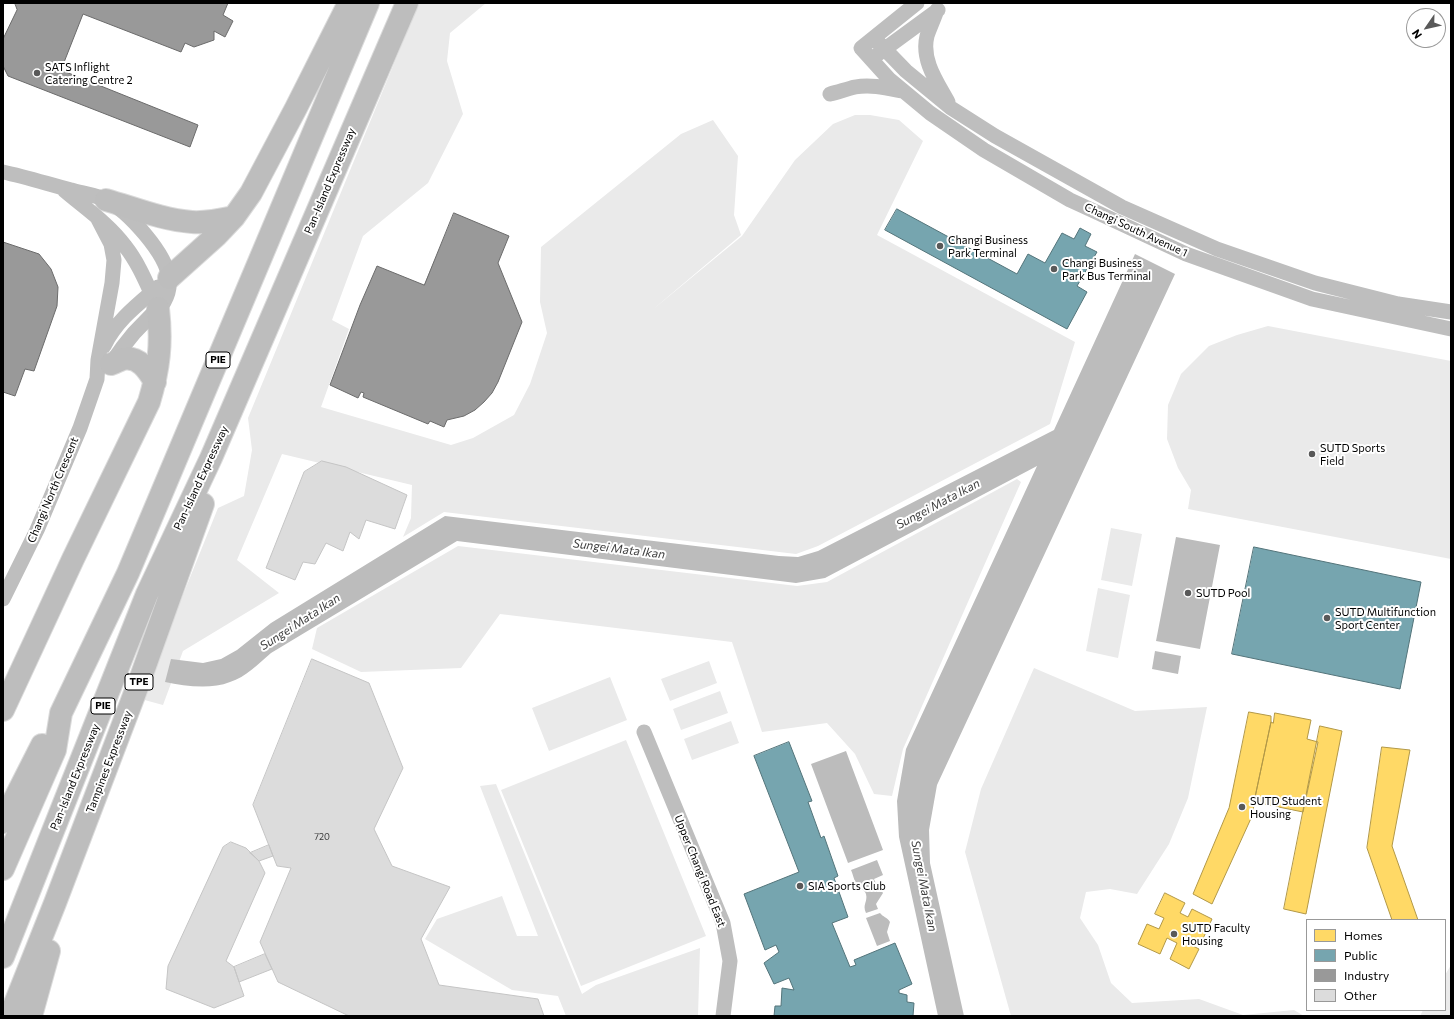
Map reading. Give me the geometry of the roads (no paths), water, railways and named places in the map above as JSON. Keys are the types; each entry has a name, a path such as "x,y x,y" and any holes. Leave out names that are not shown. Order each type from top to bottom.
{"highway":[{"path":"169,278 217,235 234,216 251,193 349,3"},
{"name":"PIE","path":"3,869 55,750 62,713 128,573 368,3"},
{"name":"Pan-Island Expressway","path":"3,957 147,594 211,458 407,3"},
{"path":"102,209 193,222 213,222 234,216"},
{"path":"3,710 76,552 149,402 155,382 160,350 160,327 154,301"},
{"path":"102,368 123,359 132,359 141,363 155,382"},
{"name":"Tampines Expressway","path":"10,1016 55,903 141,676 202,507 211,472 211,458"},
{"path":"3,822 45,739 62,713"},
{"path":"31,1016 52,937 57,911 55,903"}],"street":[{"path":"874,38 917,3"},
{"path":"871,60 941,7"},
{"name":"Changi South Avenue 1","path":"941,7 927,37 926,54 930,70 951,108"},
{"name":"Changi South Avenue 1","path":"1451,312 1398,304 1315,283 1203,243 1116,203 995,136 951,108 918,82 874,38 861,48 889,79 930,113 984,150 1070,200 1186,254 1312,299 1451,329"},
{"path":"830,94 855,87 870,86 903,91"},
{"name":"Changi North Crescent","path":"3,172 62,188 102,209 111,230 126,246 142,272 154,301"},
{"name":"Changi North Crescent","path":"62,188 102,209 132,220 149,239 161,257 169,278 167,297 164,302 154,301"},
{"name":"Changi North Crescent","path":"3,599 37,530 80,428 102,368 114,260 102,209"},
{"name":"Changi North Crescent","path":"102,368 122,348 154,301"},
{"name":"Upper Changi Road East","path":"644,732 723,923 730,961 723,1016"}],"water":[{"name":"Sungei Mata Ikan","path":"1135,254 1175,274 937,785 929,830 930,863 964,1016 938,1016 899,837 897,801 906,749 1037,466 825,578 796,583 457,541 271,653 252,670 236,680 206,687 165,682 171,659 203,663 221,659 237,650 271,623 445,516 779,556 798,557 818,551 1054,430"},
{"name":"SUTD Pool","path":"1176,537 1220,545 1200,649 1156,641"},
{"path":"1155,651 1181,656 1178,674 1152,669"},
{"path":"846,751 883,850 848,863 811,764"},
{"path":"877,860 883,875 874,879 883,893 876,904 878,909 866,913 866,894 856,883 851,870"},
{"path":"880,913 890,922 887,932 890,941 877,946 866,918"}],"place":[{"name":"SATS Inflight Catering Centre 2","path":"37,73"},
{"name":"Changi Business Park Terminal","path":"940,246"},
{"name":"Changi Business Park Bus Terminal","path":"1054,269"},
{"name":"SUTD Sports Field","path":"1312,454"},
{"name":"SUTD Pool","path":"1188,593"},
{"name":"SUTD Multifunction Sport Center","path":"1327,618"},
{"name":"SUTD Student Housing","path":"1242,807"},
{"name":"SIA Sports Club","path":"800,886"},
{"name":"SUTD Faculty Housing","path":"1174,934"}]}
